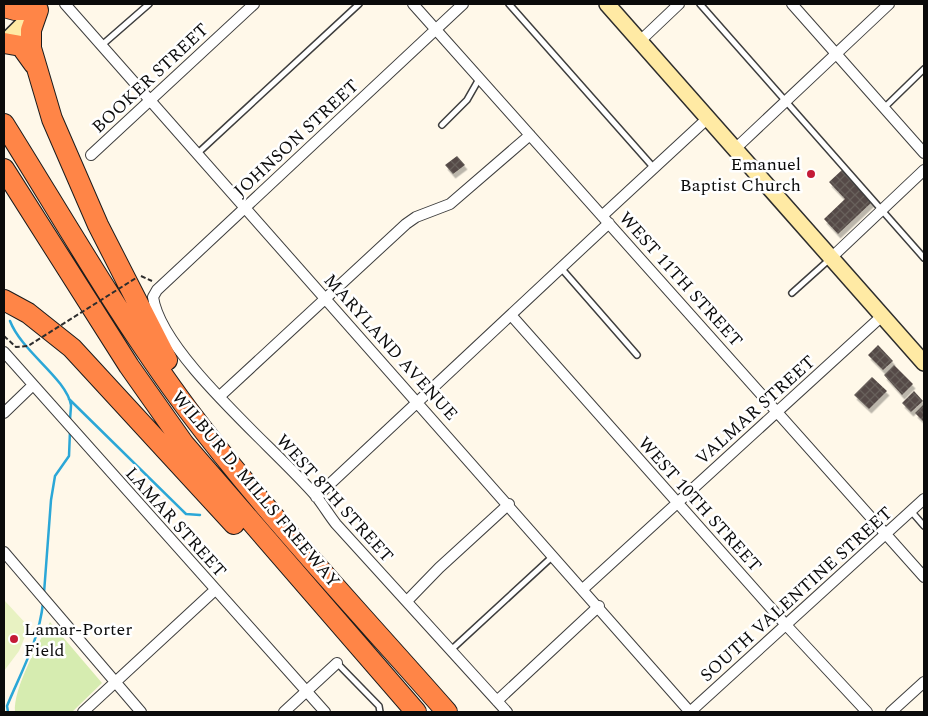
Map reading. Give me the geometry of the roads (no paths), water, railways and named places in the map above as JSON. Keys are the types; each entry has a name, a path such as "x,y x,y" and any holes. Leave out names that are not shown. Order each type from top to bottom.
{"highway":[{"path":"4,7 15,10 41,7 30,36 34,64 52,119 98,225 166,359 234,468"},
{"path":"4,43 21,46 34,64"},
{"name":"WILBUR D. MILLS FREEWAY","path":"4,124 158,368 234,468 447,712"},
{"name":"WILBUR D. MILLS FREEWAY","path":"4,169 128,366 184,444 416,712"},
{"path":"4,300 28,313 72,348 274,566 379,671"}],"main road":[{"path":"607,4 924,364"},
{"path":"4,43 41,7"}],"street":[{"name":"MARYLAND AVENUE","path":"66,4 599,606 690,712"},
{"name":"BOOKER STREET","path":"91,155 254,4"},
{"name":"WEST 11TH STREET","path":"413,4 924,576"},
{"name":"JOHNSON STREET","path":"153,297 162,285 463,4"},
{"path":"640,41 679,4"},
{"path":"792,4 924,153"},
{"path":"734,149 837,54 887,4"},
{"path":"316,497 561,268 654,168 708,118"},
{"path":"220,396 406,224 416,217 450,204 530,135"},
{"path":"831,258 924,170"},
{"name":"WEST 8TH STREET","path":"153,297 155,309 178,347 220,396 316,497 336,524 507,712"},
{"name":"WEST 10TH STREET","path":"511,315 786,625 867,712"},
{"name":"VALMAR STREET","path":"583,589 882,316"},
{"name":"LAMAR STREET","path":"4,352 32,386 325,712"},
{"path":"4,413 32,386"},
{"name":"SOUTH VALENTINE STREET","path":"690,712 924,499"},
{"path":"407,601 509,504"},
{"path":"4,552 141,712"},
{"path":"83,712 215,590"},
{"path":"497,701 599,606"},
{"path":"284,712 337,663"},
{"path":"891,712 924,682"}],"lane":[{"path":"102,45 149,4"},
{"path":"198,153 359,4"},
{"path":"509,4 654,168"},
{"path":"700,4 924,258"},
{"path":"885,107 924,69"},
{"path":"442,124 466,100 479,78"},
{"path":"792,293 831,258"},
{"path":"561,268 637,355"},
{"path":"911,511 924,526"},
{"path":"451,651 554,556"},
{"path":"337,663 379,706 380,712"}],"waterway":[{"path":"10,321 24,343 61,385 71,405 70,421"},
{"path":"69,399 186,514 200,515"},
{"path":"44,593 51,500 55,476 69,456 70,431"},
{"path":"8,712 7,706 34,643 43,603"}],"place":[{"name":"Emanuel Baptist Church","path":"811,174"},
{"name":"Lamar-Porter Field","path":"14,639"}]}
